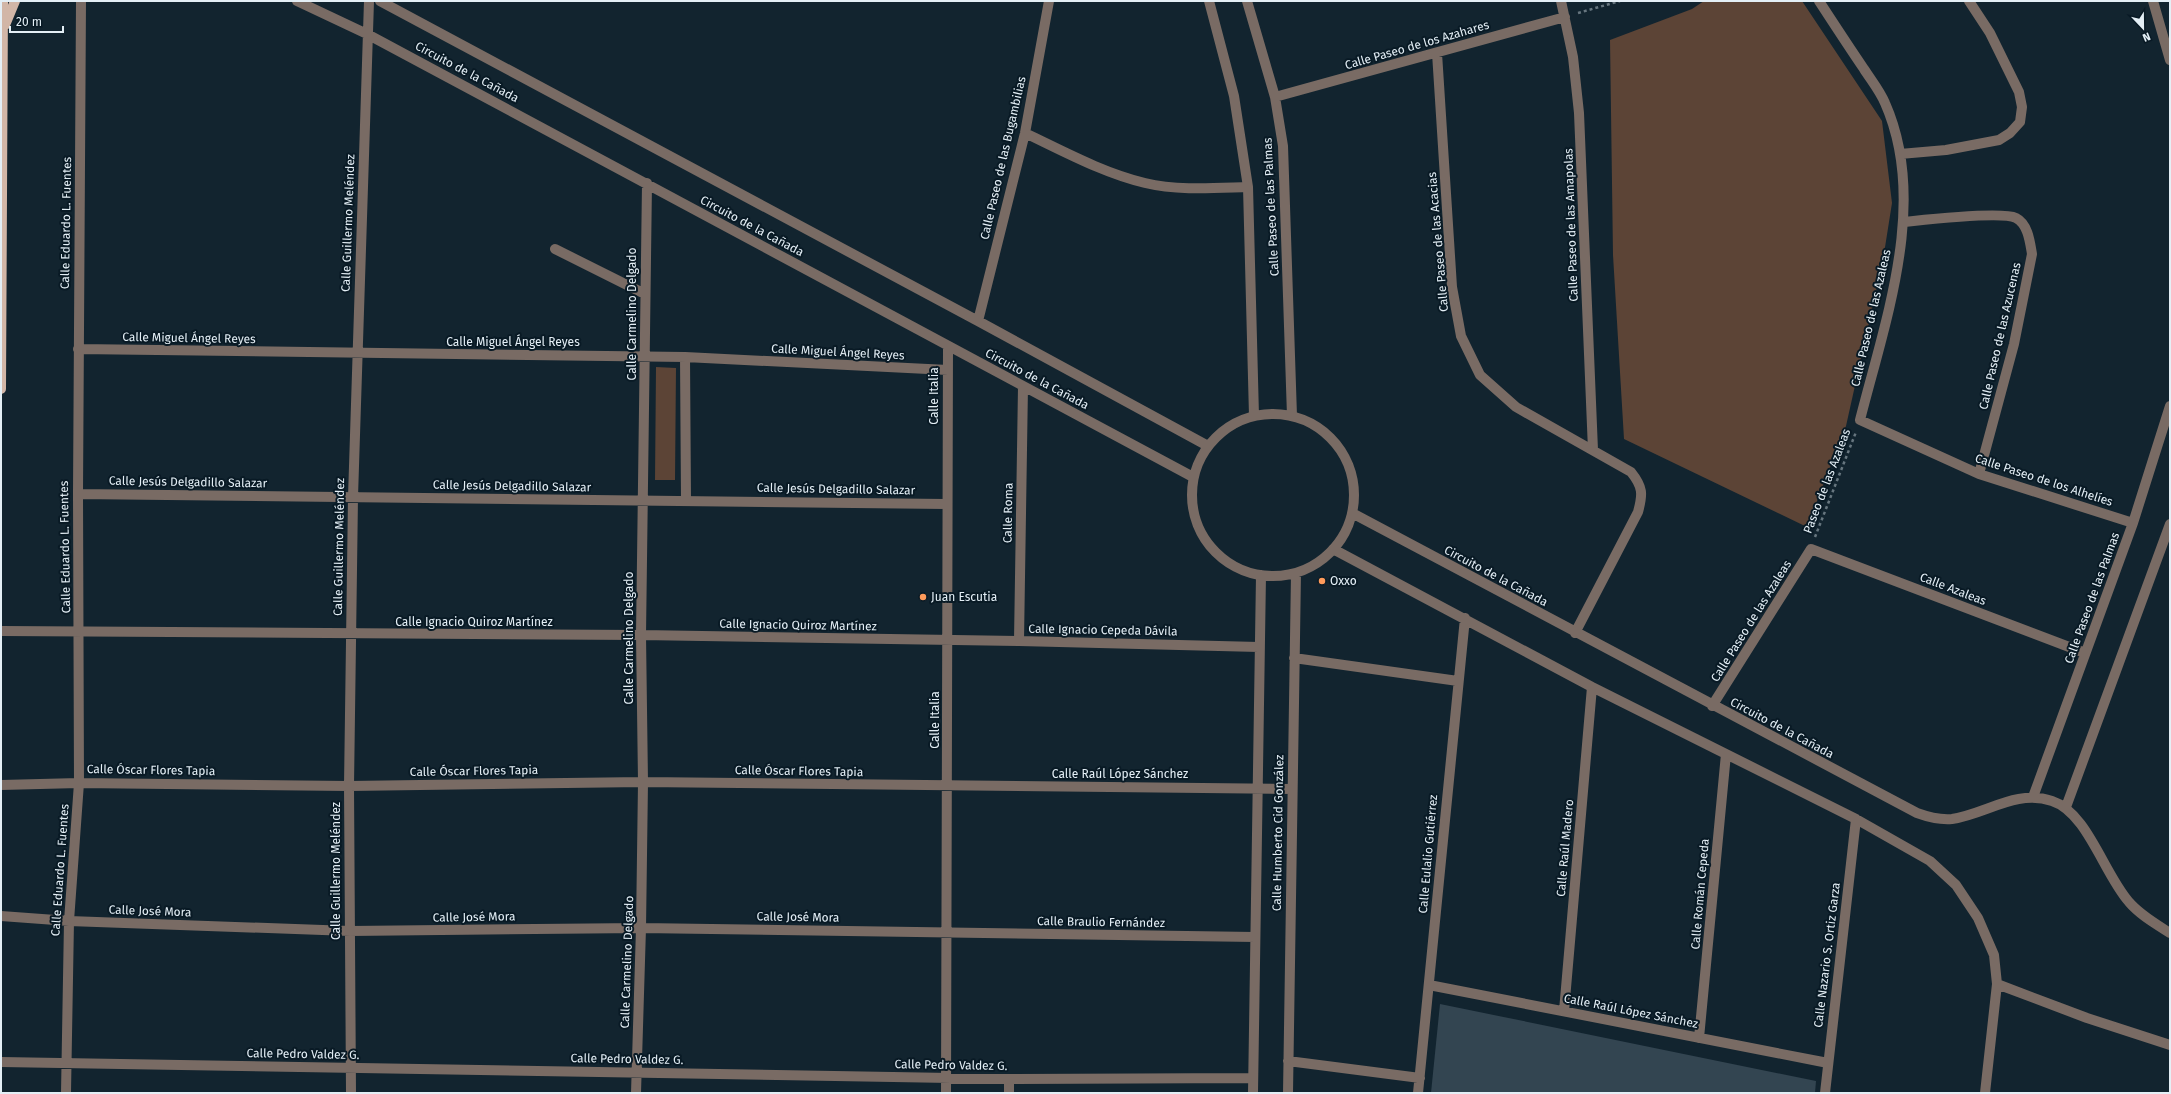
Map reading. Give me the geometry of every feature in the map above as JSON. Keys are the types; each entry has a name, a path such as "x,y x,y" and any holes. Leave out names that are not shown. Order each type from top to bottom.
{"main road":[{"path":"1,390 3,1"},
{"path":"2,32 15,1"}],"street":[{"name":"Calle Eduardo L. Fuentes","path":"66,1093 69,921 79,783 78,349 82,1"},
{"name":"Circuito de la Cañada","path":"296,1 367,34 1193,477"},
{"name":"Calle Guillermo Meléndez","path":"351,1093 349,786 353,497 369,1"},
{"name":"Circuito de la Cañada","path":"380,1 978,321 1208,446"},
{"name":"Calle Paseo de las Bugambilias","path":"978,321 1024,133 1049,1"},
{"name":"Calle Paseo de las Palmas","path":"1209,1 1234,96 1248,187 1254,416"},
{"name":"Calle Paseo de las Palmas","path":"1247,1 1275,97 1283,146 1292,416"},
{"name":"Calle Paseo de las Amapolas","path":"1562,1 1573,57 1580,112 1593,450"},
{"path":"1819,1 1885,101 1893,122 1900,154 1904,222"},
{"path":"1900,154 1946,150 1999,140 2010,133 2020,122 2022,107 2019,92 1990,33 1969,1"},
{"path":"2153,1 2170,60"},
{"name":"Calle Paseo de los Azahares","path":"1275,97 1565,17"},
{"name":"Calle Paseo de las Acacias","path":"1437,53 1452,287 1461,336 1480,375 1516,407 1631,472 1640,484 1642,498 1638,512 1575,633"},
{"path":"1024,133 1105,170 1146,184 1191,188 1248,187"},
{"name":"Calle Carmelino Delgado","path":"636,1093 641,928 643,782 641,635 647,184"},
{"name":"Calle Paseo de las Azucenas","path":"1904,222 1997,215 2016,218 2024,226 2030,239 2032,254 2014,344 1979,474"},
{"name":"Calle Paseo de las Azaleas","path":"1860,420 1900,257 1904,222"},
{"path":"555,249 645,294"},
{"name":"Calle Italia","path":"946,1093 948,786 946,504 948,346"},
{"name":"Calle Miguel Ángel Reyes","path":"78,349 357,354 645,356 948,370"},
{"path":"686,357 686,500"},
{"name":"Calle Roma","path":"1019,641 1023,386"},
{"name":"Calle Paseo de las Palmas","path":"2033,798 2133,523 2170,406"},
{"path":"1273,414 1292,416 1316,425 1335,442 1348,463 1354,488 1352,514 1345,532 1333,549 1316,564 1296,572 1279,576 1262,575 1236,567 1214,551 1199,529 1192,504 1193,477 1199,461 1208,446 1219,434 1236,422 1254,416 1273,414"},
{"name":"Calle Paseo de los Alhelíes","path":"1860,420 1979,474 2133,523"},
{"name":"Calle Jesús Delgadillo Salazar","path":"78,494 946,504"},
{"name":"Circuito de la Cañada","path":"1352,514 1712,706 1917,813 1934,819 1952,819 1974,814 2014,799 2033,798 2051,800 2066,807 2078,819 2111,878 2129,903 2149,920 2170,933"},
{"path":"2066,807 2170,524"},
{"path":"1333,549 1592,687 1856,819 1930,861 1956,885 1978,918 1994,955 1997,984 1985,1093"},
{"name":"Calle Paseo de las Azaleas","path":"1712,706 1811,549"},
{"name":"Calle Azaleas","path":"1811,549 2085,653"},
{"name":"Calle Humberto Cid González","path":"1288,1093 1296,572"},
{"name":"Calle Humberto Cid González","path":"1253,1093 1259,647 1262,575"},
{"name":"Calle Eulalio Gutiérrez","path":"1418,1093 1465,618"},
{"name":"Calle Ignacio Quiroz Martínez","path":"1,632 351,635 641,635 947,640"},
{"name":"Calle Ignacio Cepeda Dávila","path":"947,640 1259,647"},
{"path":"1294,658 1458,681"},
{"name":"Calle Raúl Madero","path":"1564,1011 1592,687"},
{"name":"Calle Román Cepeda","path":"1699,1038 1726,754"},
{"name":"Calle Óscar Flores Tapia","path":"1,785 79,783 349,786 643,782 948,786"},
{"name":"Calle Raúl López Sánchez","path":"948,786 1292,789"},
{"name":"Calle Nazario S. Ortiz Garza","path":"1825,1093 1856,819"},
{"name":"Calle José Mora","path":"1,916 69,921 350,931 641,928 947,932"},
{"name":"Calle Braulio Fernández","path":"947,932 1255,937"},
{"path":"1997,984 2087,1018 2170,1046"},
{"name":"Calle Raúl López Sánchez","path":"1429,985 1828,1063"},
{"path":"1288,1061 1420,1078"},
{"name":"Calle Pedro Valdez G.","path":"1,1062 1009,1079 1253,1078"},
{"path":"1009,1079 1009,1093"}],"path":[{"path":"1565,17 1620,1"},
{"name":"Paseo de las Azaleas","path":"1811,549 1860,420"}],"shaded area":[{"path":"1704,1 1802,1 1882,121 1892,203 1883,260 1846,426 1807,527 1624,439 1613,255 1610,40 1692,9"},
{"path":"656,367 676,368 675,480 655,480"}],"building":[{"path":"1440,1004 1816,1081 1815,1093 1431,1093"}],"place":[{"name":"Oxxo","path":"1322,581"},
{"name":"Juan Escutia","path":"923,597"}]}
